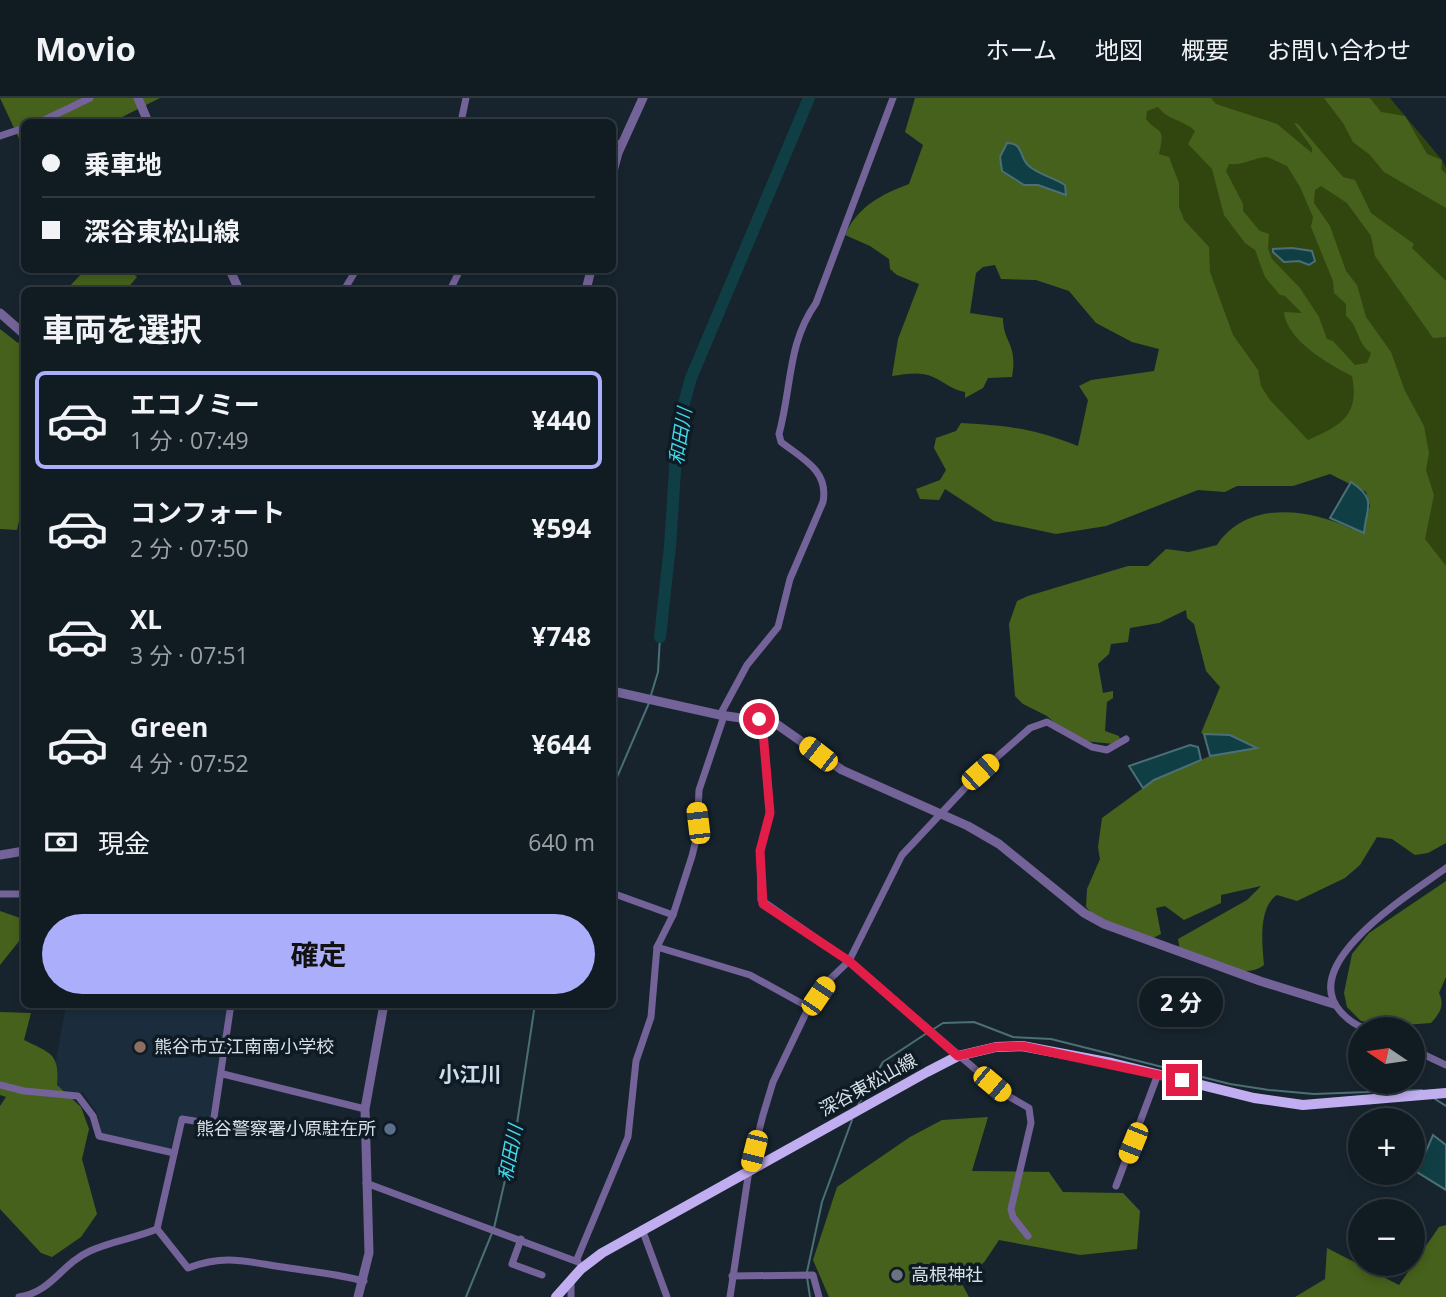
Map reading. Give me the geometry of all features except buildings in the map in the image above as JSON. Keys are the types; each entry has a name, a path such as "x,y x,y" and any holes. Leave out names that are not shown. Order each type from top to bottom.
{"main road":[{"name":"深谷東松山線","path":"556,1297 579,1264 958,1056 996,1047 1022,1046 1158,1074 1254,1098 1303,1105 1446,1093"}],"street":[{"path":"46,119 90,98"},
{"path":"138,98 147,119"},
{"path":"462,119 466,98"},
{"path":"616,163 643,98"},
{"path":"366,1183 521,1239 579,1264 628,1137 636,1061 651,1017 657,947 673,915 697,836 699,790 722,715 747,666 778,627 793,571 823,502 825,488 821,476 781,442 779,434 789,389 794,345 806,315 816,303 893,98"},
{"path":"0,136 21,129"},
{"path":"616,145 623,142"},
{"path":"0,313 21,331"},
{"path":"616,692 722,715 762,720 787,729 842,769 999,844 1057,892 1104,924 1229,971 1334,1004 1348,1018"},
{"path":"762,720 770,813 760,851 761,900 849,961 1003,1093 1029,1108 1031,1123 1012,1209 1013,1217 1028,1236"},
{"path":"730,1297 749,1170 771,1089 810,1008 828,981 849,961 899,859 939,814 1013,742 1041,724 1048,722 1092,747 1107,750 1126,739"},
{"path":"0,855 21,852"},
{"path":"1334,1004 1333,978 1348,948 1368,925 1446,868"},
{"path":"0,894 21,894"},
{"path":"616,894 673,915"},
{"path":"657,947 750,975 810,1008"},
{"path":"157,1229 182,1119 213,1124 223,1074 231,1008"},
{"path":"358,1297 369,1253 365,1109 383,1008"},
{"path":"1425,1055 1446,1065"},
{"path":"223,1074 365,1109"},
{"path":"1116,1186 1158,1074"},
{"path":"0,1085 24,1091 78,1096 93,1115 99,1136 174,1153"},
{"path":"157,1229 188,1268 236,1258 290,1269 324,1270 364,1281"},
{"path":"19,1297 36,1294 74,1260 92,1250 157,1229"},
{"path":"642,1229 667,1297"},
{"path":"521,1239 512,1264 542,1275"},
{"path":"732,1276 813,1275 819,1297"},
{"path":"571,1279 571,1297"}],"shaded area":[{"path":"1007,143 1019,148 1026,163 1033,169 1065,185 1066,195 1038,185 1024,185 1002,171 1000,157"},
{"path":"1273,249 1312,251 1315,261 1309,265 1299,261 1284,262 1273,252"},
{"path":"1351,482 1368,499 1364,533 1330,518"},
{"path":"1204,734 1230,735 1257,748 1210,756"},
{"path":"1190,745 1198,747 1201,760 1154,780 1143,788 1129,766"},
{"name":"熊谷市立江南南小学校","path":"65,1008 228,1008 213,1117 208,1120 179,1116 170,1149 102,1134 96,1111 83,1093 51,1089"},
{"path":"1433,1135 1446,1145 1446,1190 1425,1177 1425,1154"}],"green space":[{"path":"0,98 160,98 114,119 21,119 21,143"},
{"path":"915,98 1211,98 1216,104 1277,124 1312,153 1312,148 1294,123 1298,124 1343,177 1355,180 1371,213 1414,244 1412,248 1446,281 1446,337 1433,338 1375,256 1371,236 1347,203 1321,186 1315,190 1314,203 1330,226 1346,271 1357,285 1366,317 1391,352 1405,391 1424,426 1429,453 1426,470 1434,495 1425,539 1446,566 1446,843 1428,853 1415,855 1392,839 1377,837 1360,865 1345,878 1297,901 1277,895 1271,901 1264,917 1264,965 1255,970 1222,967 1180,951 1178,939 1247,900 1261,886 1221,895 1221,903 1184,920 1165,906 1156,908 1161,934 1153,938 1100,921 1086,907 1087,889 1100,859 1098,847 1102,818 1154,780 1210,756 1256,747 1201,733 1220,687 1206,671 1194,624 1187,618 1186,610 1159,623 1130,628 1128,642 1111,644 1109,654 1098,664 1103,693 1113,691 1113,698 1107,702 1105,731 1119,736 1120,740 1114,744 1074,740 1047,716 1023,704 1015,696 1009,624 1017,601 1028,596 1128,566 1148,566 1166,549 1189,552 1217,545 1230,531 1245,521 1262,515 1298,513 1317,516 1352,529 1365,522 1370,506 1366,492 1330,474 1293,486 1237,486 1225,492 1198,490 1106,526 1056,534 994,521 945,489 939,500 920,499 916,489 940,480 946,470 934,448 936,438 956,431 961,423 1021,429 1078,446 1088,400 1079,386 1091,380 1154,371 1159,349 1132,342 1096,323 1069,291 1036,280 1001,279 995,265 983,267 976,273 970,313 1003,318 1005,333 1012,350 1012,377 988,378 983,388 965,398 965,392 928,375 892,376 898,339 919,284 897,275 890,269 889,259 870,246 845,235 863,209 889,192 909,184 923,145 905,132","holes":["1158,107 1166,115 1195,131 1188,144 1212,169 1224,215 1245,243 1255,250 1265,277 1280,295 1285,296 1302,313 1284,312 1292,332 1310,350 1352,376 1354,390 1350,410 1345,418 1330,430 1308,440 1270,400 1261,386 1258,370 1233,335 1210,272 1209,247 1184,220 1179,207 1179,183 1169,157 1159,154 1162,138 1160,131 1146,119 1147,111","1267,157 1287,166 1300,187 1313,217 1311,227 1333,281 1334,293 1346,304 1346,316 1363,345 1371,353 1367,363 1355,365 1333,341 1327,339 1319,317 1300,288 1272,259 1268,249 1269,234 1260,231 1243,211 1243,204 1226,171 1229,164"]},
{"path":"1142,98 1390,98 1442,160 1446,168 1446,576 1417,539 1429,501 1299,447 1266,403 1144,195"},
{"path":"1324,98 1370,98 1381,112 1405,116 1427,154 1442,160 1441,169 1446,174 1446,208 1384,172 1370,155 1353,142 1343,123"},
{"path":"82,273 133,273 137,277 129,287 69,287"},
{"path":"0,329 18,343 21,340 21,512 17,530 0,529"},
{"path":"1446,881 1446,977 1439,993 1442,1002 1439,1013 1431,1023 1425,1023 1425,1017 1357,1017 1347,1007 1344,993 1352,954 1369,933"},
{"path":"0,911 21,918 21,939 0,965"},
{"path":"0,1012 31,1013 24,1040 41,1048 55,1060 57,1085 81,1107 89,1129 82,1159 97,1214 81,1237 52,1257 41,1253 0,1209 0,1106 6,1097 0,1095"},
{"path":"988,1117 972,1171 1049,1172 1063,1192 1123,1193 1140,1211 1137,1249 1080,1255 999,1240 985,1261 962,1284 969,1297 829,1297 813,1260 837,1187 910,1137 942,1120"},
{"path":"1446,1225 1446,1297 1295,1297 1325,1279 1327,1248 1348,1259 1348,1276 1381,1276 1399,1285 1405,1276 1425,1276 1425,1247 1439,1227"}],"waterway":[{"name":"和田川","path":"660,637 670,546 678,425 691,378 809,98"},
{"name":"和田川","path":"651,695 658,672 660,637"},
{"name":"和田川","path":"616,780 649,703"},
{"name":"和田川","path":"494,1228 515,1137 534,1008"},
{"path":"932,1030 943,1023 974,1022 1013,1037 1051,1039 1230,1084 1314,1094 1348,1093"},
{"path":"858,1105 883,1062 927,1033"},
{"path":"1435,1099 1446,1106"},
{"path":"807,1272 822,1202 852,1120"},
{"name":"和田川","path":"466,1297 492,1233"},
{"path":"807,1277 810,1297"}],"place":[{"name":"熊谷市立江南南小学校","path":"140,1047"},
{"name":"熊谷警察署小原駐在所","path":"390,1129"},
{"name":"高根神社","path":"897,1275"}],"district":[{"name":"小江川","path":"470,1075"}],"route":[{"path":"759,719 762,720 770,813 760,851 763,904 849,961 958,1056 996,1047 1022,1046 1047,1049 1182,1080"}]}
